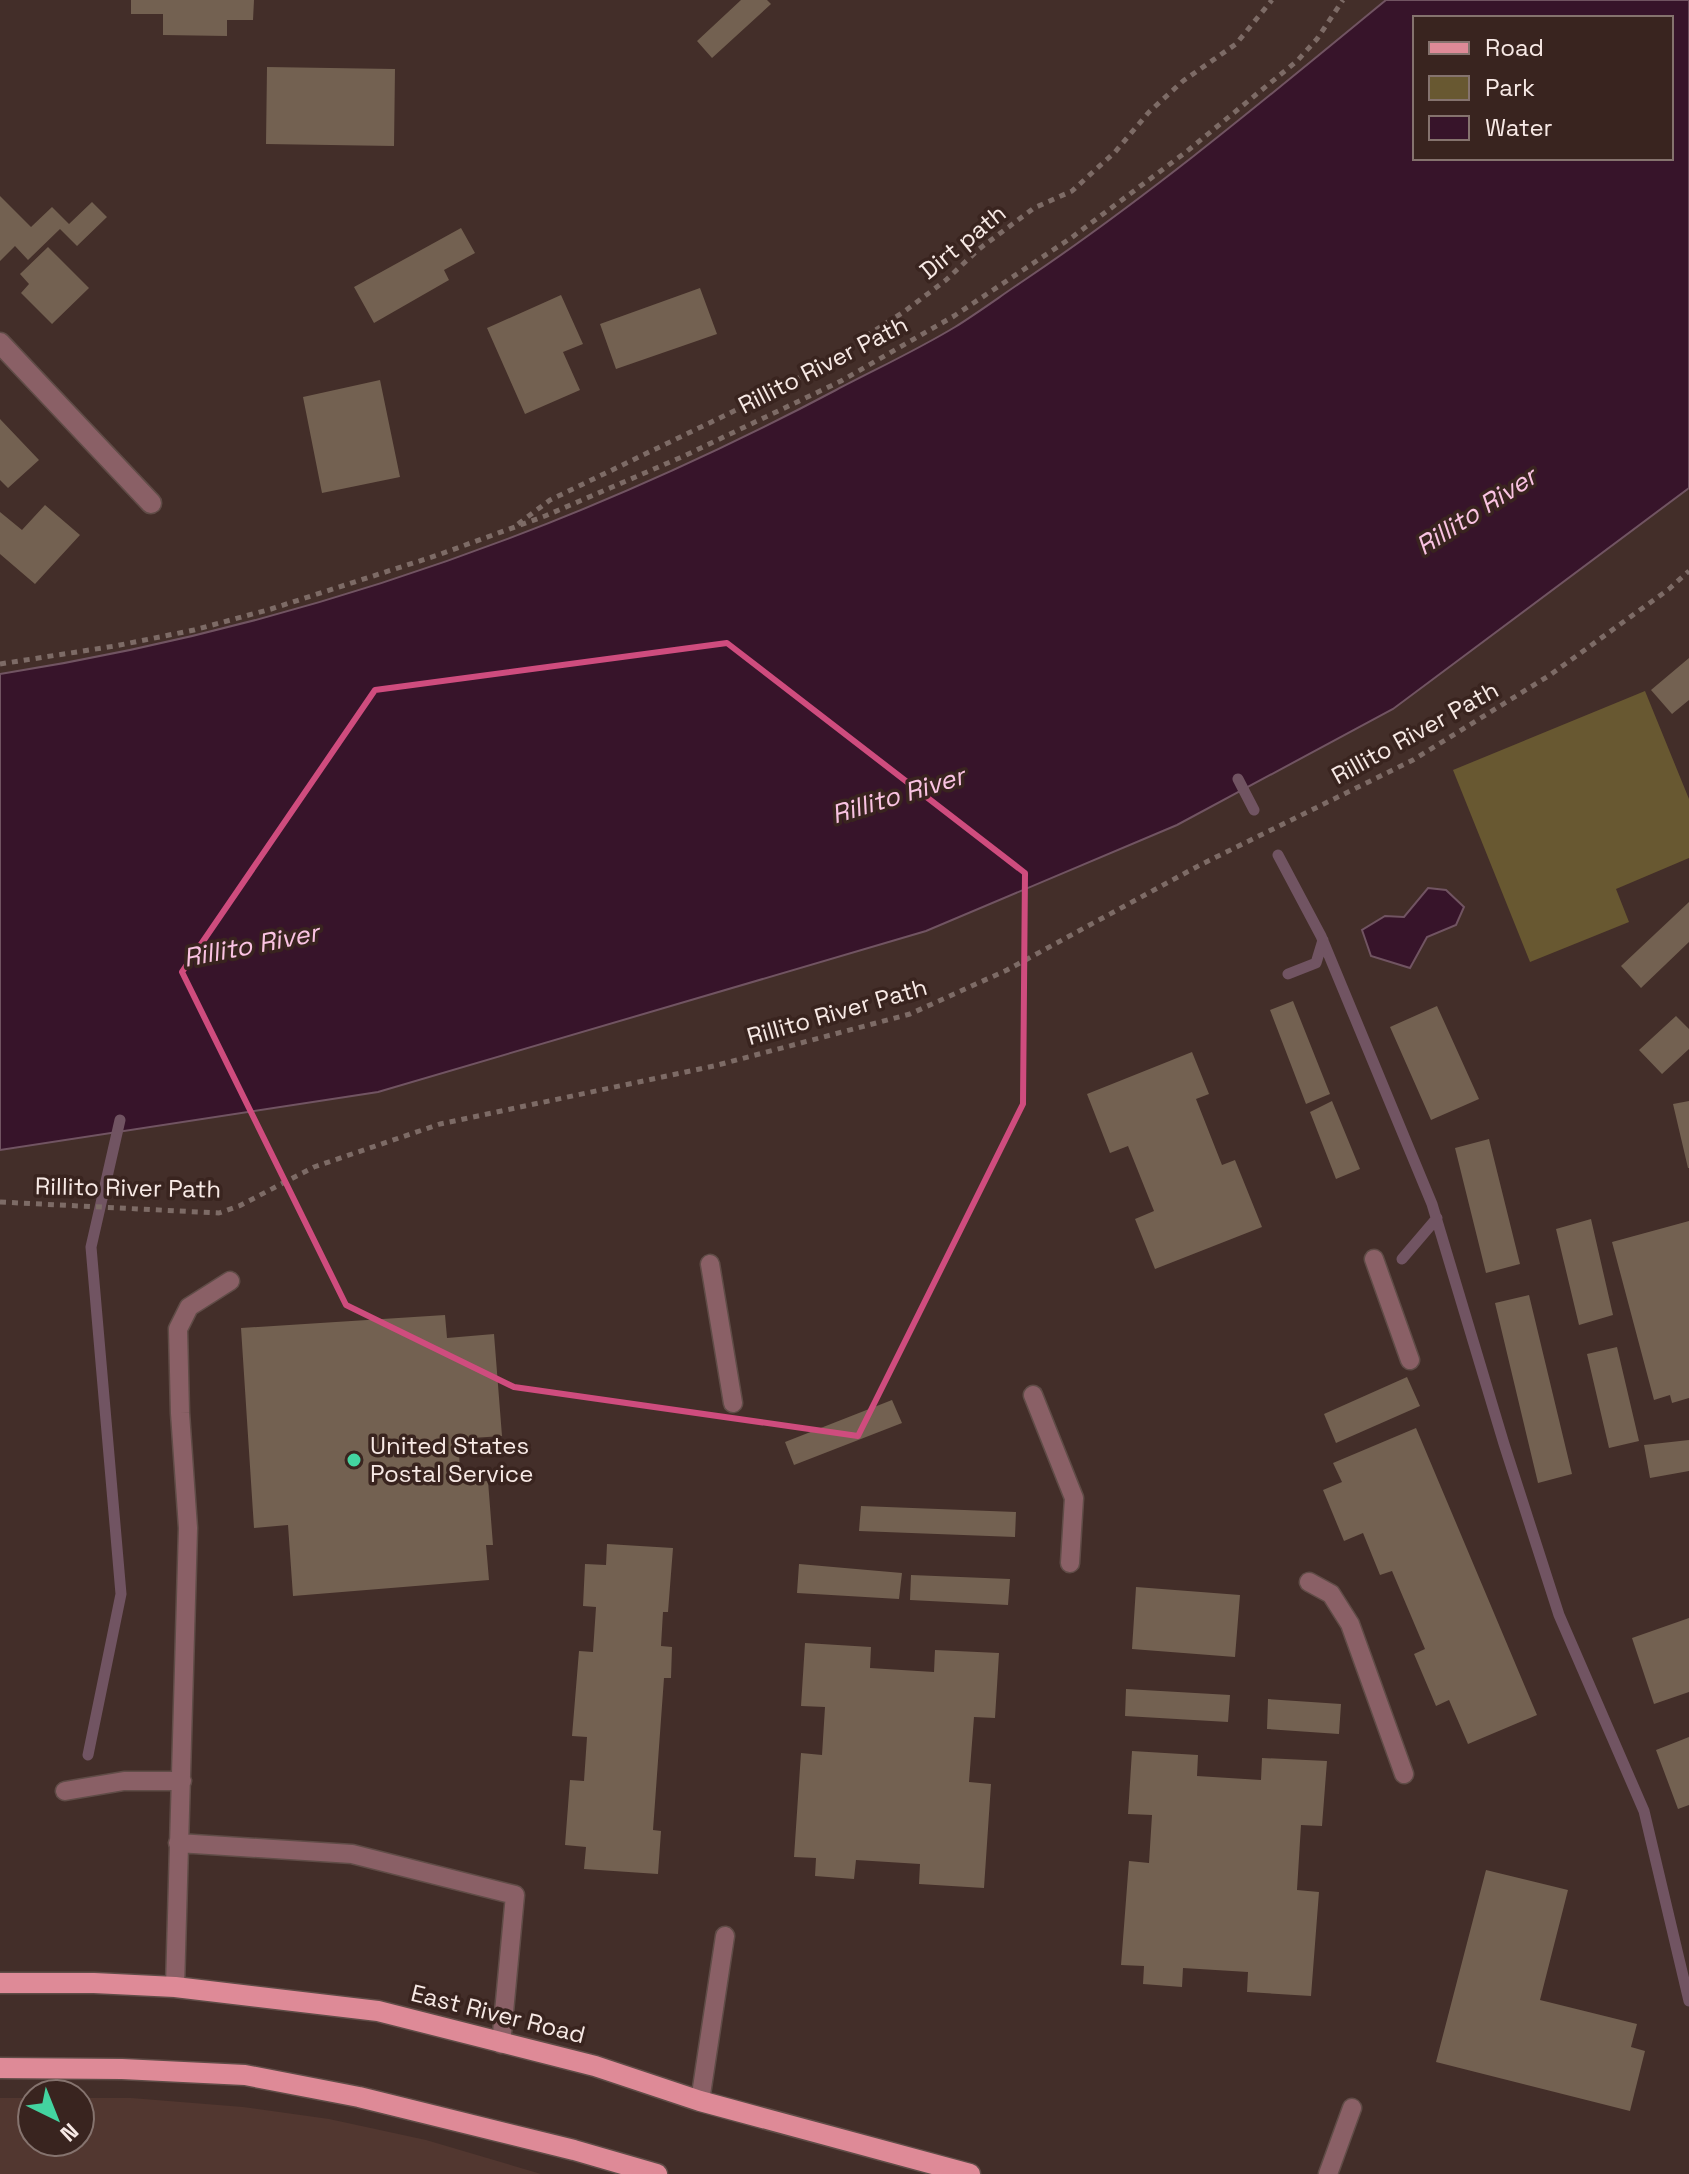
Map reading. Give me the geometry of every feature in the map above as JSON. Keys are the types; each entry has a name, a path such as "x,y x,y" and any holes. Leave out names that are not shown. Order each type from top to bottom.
{"main road":[{"name":"East River Road","path":"0,1983 175,1987 378,2011 595,2066 700,2101 970,2174"},
{"path":"0,2068 245,2075 359,2097 574,2150 657,2174"}],"street":[{"path":"0,343 151,503"}],"lane":[{"path":"1374,1259 1410,1360"},
{"path":"710,1264 733,1403"},
{"path":"175,1987 188,1528 178,1329 189,1307 230,1281"},
{"path":"1033,1395 1074,1498 1070,1563"},
{"path":"1309,1582 1331,1594 1350,1624 1404,1774"},
{"path":"65,1791 124,1781 182,1781"},
{"path":"178,1843 352,1854 515,1895 501,2044"},
{"path":"700,2101 725,1936"},
{"path":"1328,2174 1352,2108"}],"path":[{"name":"Dirt path","path":"512,529 550,500 715,422 798,378 905,311 1034,208 1072,191 1115,152 1149,112 1183,81 1236,44 1272,0"},
{"name":"Rillito River Path","path":"0,664 115,646 271,609 512,529 684,456 841,381 954,316 1071,238 1186,152 1297,61 1317,39 1343,0"},
{"name":"Rillito River Path","path":"0,1202 219,1213 239,1206 314,1167 440,1124 714,1066 910,1014 1007,970 1200,865 1413,760 1550,675 1669,589 1689,571"}],"highlighted area":[{"path":"727,643 1025,873 1023,1104 858,1436 514,1387 346,1305 182,972 375,690"}],"shaded area":[{"path":"0,2098 16,2098 16,2158 96,2158 96,2098 131,2098 243,2107 329,2119 426,2140 541,2174 0,2174"}],"green space":[{"path":"1645,691 1689,799 1689,858 1616,889 1629,922 1530,962 1453,770"}],"water":[{"name":"Rillito River","path":"1386,0 1689,0 1689,488 1393,709 1177,825 926,931 378,1092 0,1150 0,674 217,630 324,601 534,529 636,487 737,440 941,335 1073,247 1254,108"},
{"path":"1428,888 1446,890 1464,907 1456,925 1427,937 1410,968 1371,956 1362,930 1385,916 1404,917"}],"building":[{"path":"131,0 254,0 253,20 227,20 227,36 163,35 163,14 131,14"},
{"path":"741,0 767,0 771,4 712,58 697,41"},
{"path":"267,67 395,69 394,146 266,144"},
{"path":"0,196 31,227 52,207 69,224 92,202 107,217 77,246 60,229 28,260 15,246 0,261"},
{"path":"461,228 475,253 444,270 449,280 374,323 354,287"},
{"path":"48,247 89,288 52,324 21,293 29,284 20,274"},
{"path":"700,288 717,334 616,369 600,324"},
{"path":"561,295 583,344 563,352 580,390 525,414 487,328"},
{"path":"380,380 400,477 322,493 303,397"},
{"path":"0,419 39,460 8,488 0,480"},
{"path":"45,505 80,535 35,584 0,554 0,512 22,530"},
{"path":"1689,658 1689,700 1672,714 1651,690"},
{"path":"1689,902 1689,942 1641,988 1621,966"},
{"path":"1293,1001 1330,1094 1306,1104 1270,1010"},
{"path":"1437,1006 1479,1099 1431,1120 1390,1027"},
{"path":"1676,1016 1689,1029 1689,1049 1662,1074 1639,1050"},
{"path":"1192,1052 1209,1094 1196,1099 1222,1165 1235,1160 1262,1227 1155,1269 1135,1219 1154,1211 1128,1146 1110,1153 1087,1094"},
{"path":"1332,1101 1360,1169 1336,1179 1310,1112"},
{"path":"1689,1101 1689,1168 1688,1168 1673,1104"},
{"path":"1489,1139 1520,1264 1486,1273 1455,1148"},
{"path":"1591,1219 1613,1315 1579,1325 1556,1229"},
{"path":"1689,1221 1689,1398 1672,1403 1670,1395 1654,1400 1612,1242"},
{"path":"1529,1295 1572,1474 1538,1483 1495,1303"},
{"name":"United States Postal Service","path":"445,1315 447,1338 494,1334 502,1436 458,1439 461,1483 488,1481 493,1545 486,1545 489,1580 293,1596 288,1525 254,1528 241,1328"},
{"path":"1617,1347 1639,1441 1609,1448 1587,1354"},
{"path":"1407,1377 1420,1406 1336,1443 1324,1414"},
{"path":"892,1400 902,1423 794,1465 785,1442"},
{"path":"1416,1428 1537,1715 1468,1744 1449,1700 1436,1706 1414,1654 1425,1649 1392,1571 1380,1575 1363,1533 1344,1541 1323,1490 1342,1482 1333,1463"},
{"path":"1689,1440 1689,1471 1650,1478 1644,1445"},
{"path":"861,1506 1016,1512 1015,1537 859,1531"},
{"path":"607,1544 673,1548 668,1612 663,1612 661,1646 672,1647 671,1678 664,1678 653,1830 661,1831 658,1874 584,1869 586,1847 565,1845 570,1780 584,1781 587,1737 572,1736 579,1651 593,1652 596,1607 583,1606 585,1564 606,1565"},
{"path":"799,1564 902,1573 899,1599 797,1593"},
{"path":"911,1575 1010,1579 1008,1605 910,1600"},
{"path":"1136,1587 1240,1595 1235,1657 1132,1649"},
{"path":"1689,1618 1689,1692 1654,1704 1632,1638"},
{"path":"805,1643 871,1647 870,1668 934,1672 935,1650 999,1653 995,1718 974,1717 969,1782 991,1784 984,1888 919,1884 920,1864 856,1860 854,1879 815,1876 816,1858 794,1857 801,1753 822,1755 825,1707 801,1706"},
{"path":"1126,1689 1230,1695 1228,1722 1125,1716"},
{"path":"1268,1699 1341,1704 1339,1734 1267,1729"},
{"path":"1689,1737 1689,1805 1678,1809 1656,1750"},
{"path":"1132,1751 1198,1755 1197,1776 1261,1780 1262,1758 1327,1761 1322,1826 1301,1825 1297,1890 1319,1892 1311,1996 1247,1992 1248,1972 1183,1968 1182,1987 1143,1984 1144,1966 1121,1965 1129,1861 1149,1863 1152,1815 1128,1814"},
{"path":"1486,1870 1568,1890 1540,2000 1637,2024 1631,2047 1645,2051 1630,2111 1436,2062"}],"waterway":[{"path":"1238,779 1254,810"},
{"path":"1278,855 1321,936 1432,1204 1559,1615 1644,1811 1689,2001"},
{"path":"1288,974 1316,963 1323,940"},
{"path":"88,1755 121,1594 91,1247 120,1120"},
{"path":"1402,1259 1437,1218"}],"place":[{"name":"United States Postal Service","path":"354,1460"}]}
